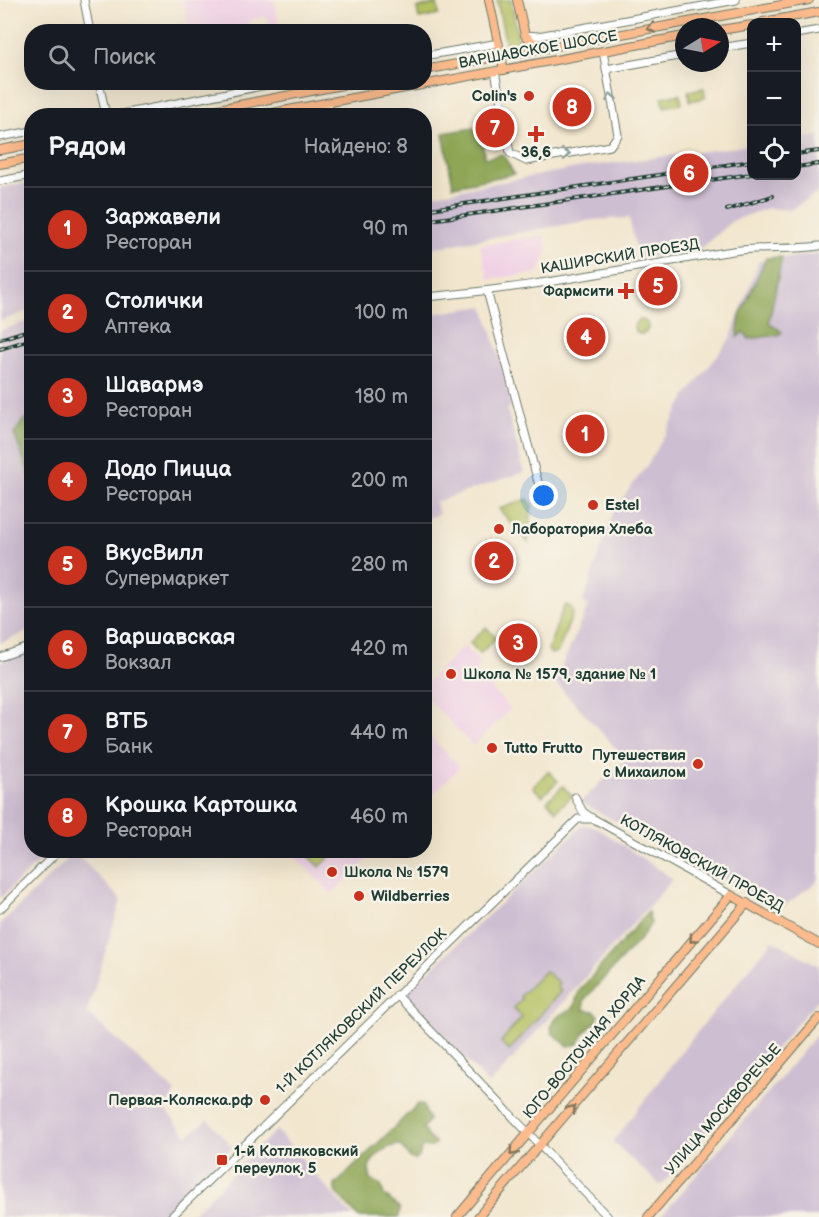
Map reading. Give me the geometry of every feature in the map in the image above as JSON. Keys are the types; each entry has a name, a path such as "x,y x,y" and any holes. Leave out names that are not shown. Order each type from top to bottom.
{"main road":[{"path":"489,0 501,56 499,70"},
{"path":"517,0 525,35 541,48"},
{"name":"ВАРШАВСКОЕ ШОССЕ","path":"432,69 770,3 809,0"},
{"path":"792,18 819,12"},
{"path":"729,28 747,25"},
{"name":"ВАРШАВСКОЕ ШОССЕ","path":"432,82 675,38"},
{"path":"223,108 317,90"},
{"name":"ВАРШАВСКОЕ ШОССЕ","path":"296,108 390,90"},
{"path":"0,150 24,146"},
{"path":"0,164 24,160"},
{"name":"КОТЛЯКОВСКИЙ ПРОЕЗД","path":"731,895 819,944"},
{"name":"ЮГО-ВОСТОЧНАЯ ХОРДА","path":"457,1217 731,895"},
{"name":"ЮГО-ВОСТОЧНАЯ ХОРДА","path":"478,1217 747,903"},
{"name":"УЛИЦА МОСКВОРЕЧЬЕ","path":"648,1217 819,1018"}],"street":[{"path":"84,0 88,24"},
{"path":"525,35 538,36 736,0"},
{"path":"801,33 819,30"},
{"path":"432,55 499,43"},
{"path":"729,47 747,44"},
{"path":"499,70 510,153 526,161 610,146 618,135 603,51"},
{"path":"606,69 675,57"},
{"path":"101,90 104,108"},
{"path":"152,108 242,90"},
{"path":"322,108 336,100"},
{"path":"0,137 24,132"},
{"path":"0,181 24,176"},
{"name":"КАШИРСКИЙ ПРОЕЗД","path":"432,296 487,291 745,249 791,250 819,246"},
{"path":"487,291 538,483"},
{"path":"0,657 24,649"},
{"path":"575,797 580,807 594,819"},
{"path":"578,819 580,807"},
{"name":"КОТЛЯКОВСКИЙ ПРОЕЗД","path":"578,819 594,819 731,895"},
{"name":"1-Й КОТЛЯКОВСКИЙ ПЕРЕУЛОК","path":"171,1217 578,819"},
{"path":"0,909 51,858"},
{"path":"397,995 608,1217"}],"shaded area":[{"path":"183,0 274,0 279,24 268,24 266,17 249,20 250,24 188,24"},
{"path":"819,136 819,192 790,210 768,208 732,221 700,249 638,259 629,218 592,220 432,248 432,195 583,167 747,146 747,180 801,180 801,138"},
{"path":"24,183 24,312 0,321 0,188"},
{"path":"544,235 547,252 538,273 489,279 480,245"},
{"path":"819,254 819,880 780,909 580,802 626,759 555,682 588,606 583,601 614,510 650,461 687,395 730,339 759,261"},
{"path":"484,306 504,374 511,406 507,410 524,472 435,502 439,514 432,516 432,314"},
{"path":"24,322 24,633 0,643 0,331"},
{"path":"464,646 480,663 476,673 511,709 473,746 432,703 432,677"},
{"path":"24,653 24,858 43,858 0,898 0,662"},
{"path":"432,738 460,767 432,795"},
{"path":"583,825 596,827 673,879 489,1085 405,994"},
{"path":"69,858 81,858 121,900 87,1013 175,1092 165,1110 188,1136 208,1119 232,1147 160,1217 0,1217 0,924"},
{"name":"Школа № 1579","path":"296,858 369,858 332,894"},
{"path":"773,940 819,966 819,998 661,1186 613,1142 688,1043"},
{"path":"819,1032 819,1217 660,1217 773,1087"},
{"path":"276,1130 353,1217 190,1217 244,1162"}],"green space":[{"path":"497,0 511,0 519,44 506,46"},
{"path":"437,4 439,15 419,19 417,8"},
{"path":"704,88 705,98 690,101 688,91"},
{"path":"680,94 682,104 664,107 662,97"},
{"path":"479,127 485,158 503,154 514,174 453,186 443,133"},
{"path":"782,257 769,322 782,332 778,335 749,339 744,332 737,337 740,316 766,258"},
{"path":"641,320 646,322 648,327 646,332 641,334 636,332 634,327 636,322"},
{"path":"24,419 24,460 14,434"},
{"path":"527,499 532,504 528,542 499,509"},
{"path":"566,605 571,607 573,613 558,652 551,654 548,650"},
{"path":"486,627 496,638 480,654 470,643"},
{"path":"548,771 558,781 542,796 533,787"},
{"path":"563,786 572,796 556,811 547,801"},
{"path":"311,858 329,858 320,867"},
{"path":"648,912 651,923 642,937 584,1000 584,1010 595,1011 598,1016 597,1021 585,1032 578,1044 568,1046 552,1033 552,1023 574,1007 579,991"},
{"path":"545,971 559,983 557,987 561,991 509,1051 501,1042 522,1017 514,1008 522,999 520,996"},
{"path":"418,1104 423,1105 429,1120 423,1128 436,1144 432,1147 422,1147 419,1157 415,1160 410,1158 400,1145 395,1145 381,1152 369,1169 371,1180 381,1185 384,1195 400,1208 399,1217 358,1217 335,1191 335,1185"}],"railway":[{"path":"801,153 819,151"},
{"path":"432,209 747,162"},
{"path":"801,166 819,164"},
{"path":"432,220 747,175"},
{"path":"727,210 773,196"},
{"path":"0,339 24,332"},
{"path":"0,349 24,342"}],"place":[{"name":"Colin's","path":"529,96"},
{"name":"Крошка Картошка","path":"572,107"},
{"name":"ВТБ","path":"495,128"},
{"name":"36,6","path":"536,134"},
{"name":"Варшавская","path":"689,173"},
{"name":"ВкусВилл","path":"658,286"},
{"name":"Фармсити","path":"626,291"},
{"name":"Додо Пицца","path":"586,337"},
{"name":"Заржавели","path":"585,434"},
{"name":"Estel","path":"593,505"},
{"name":"Лаборатория Хлеба","path":"499,529"},
{"name":"Столички","path":"494,561"},
{"name":"Шавармэ","path":"518,643"},
{"name":"Школа № 1579, здание № 1","path":"451,674"},
{"name":"Tutto Frutto","path":"492,748"},
{"name":"Путешествия с Михаилом","path":"698,764"},
{"name":"Школа № 1579","path":"332,872"},
{"name":"Wildberries","path":"359,896"},
{"name":"Первая-Коляска.рф","path":"265,1100"},
{"name":"1-й Котляковский переулок, 5","path":"222,1160"}]}
